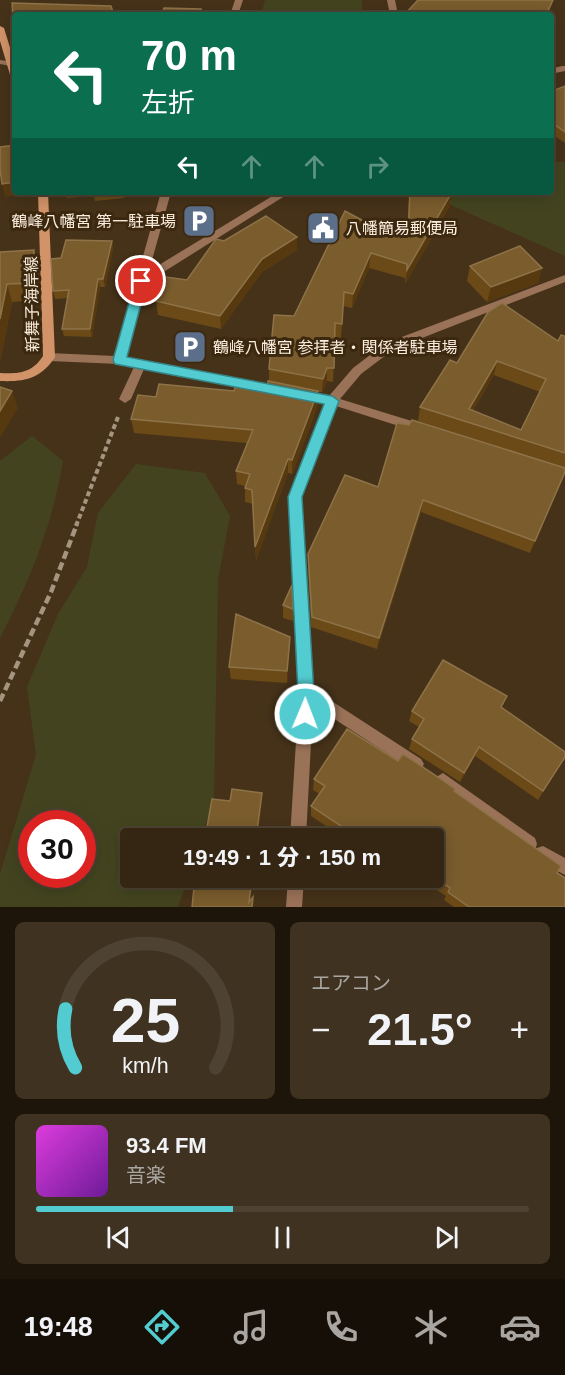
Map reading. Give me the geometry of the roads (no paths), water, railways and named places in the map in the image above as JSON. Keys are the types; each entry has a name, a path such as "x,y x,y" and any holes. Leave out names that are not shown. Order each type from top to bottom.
{"main road":[{"path":"0,28 12,68"},
{"name":"新舞子海岸線","path":"0,377 22,378 40,371 49,357 43,195"}],"street":[{"path":"0,62 11,64"},
{"path":"119,360 165,195"},
{"path":"141,281 281,195"},
{"path":"299,828 306,693 295,497 332,401 357,371 390,346 565,279"},
{"path":"49,357 119,360 264,388"},
{"path":"125,399 140,365"},
{"path":"287,392 332,401 432,432"},
{"path":"306,693 441,780 550,859 565,867"},
{"path":"294,907 295,888"}],"place":[{"name":"鶴峰八幡宮 第一駐車場","path":"199,221"},
{"name":"八幡簡易郵便局","path":"323,228"},
{"name":"鶴峰八幡宮 参拝者・関係者駐車場","path":"190,347"}]}
